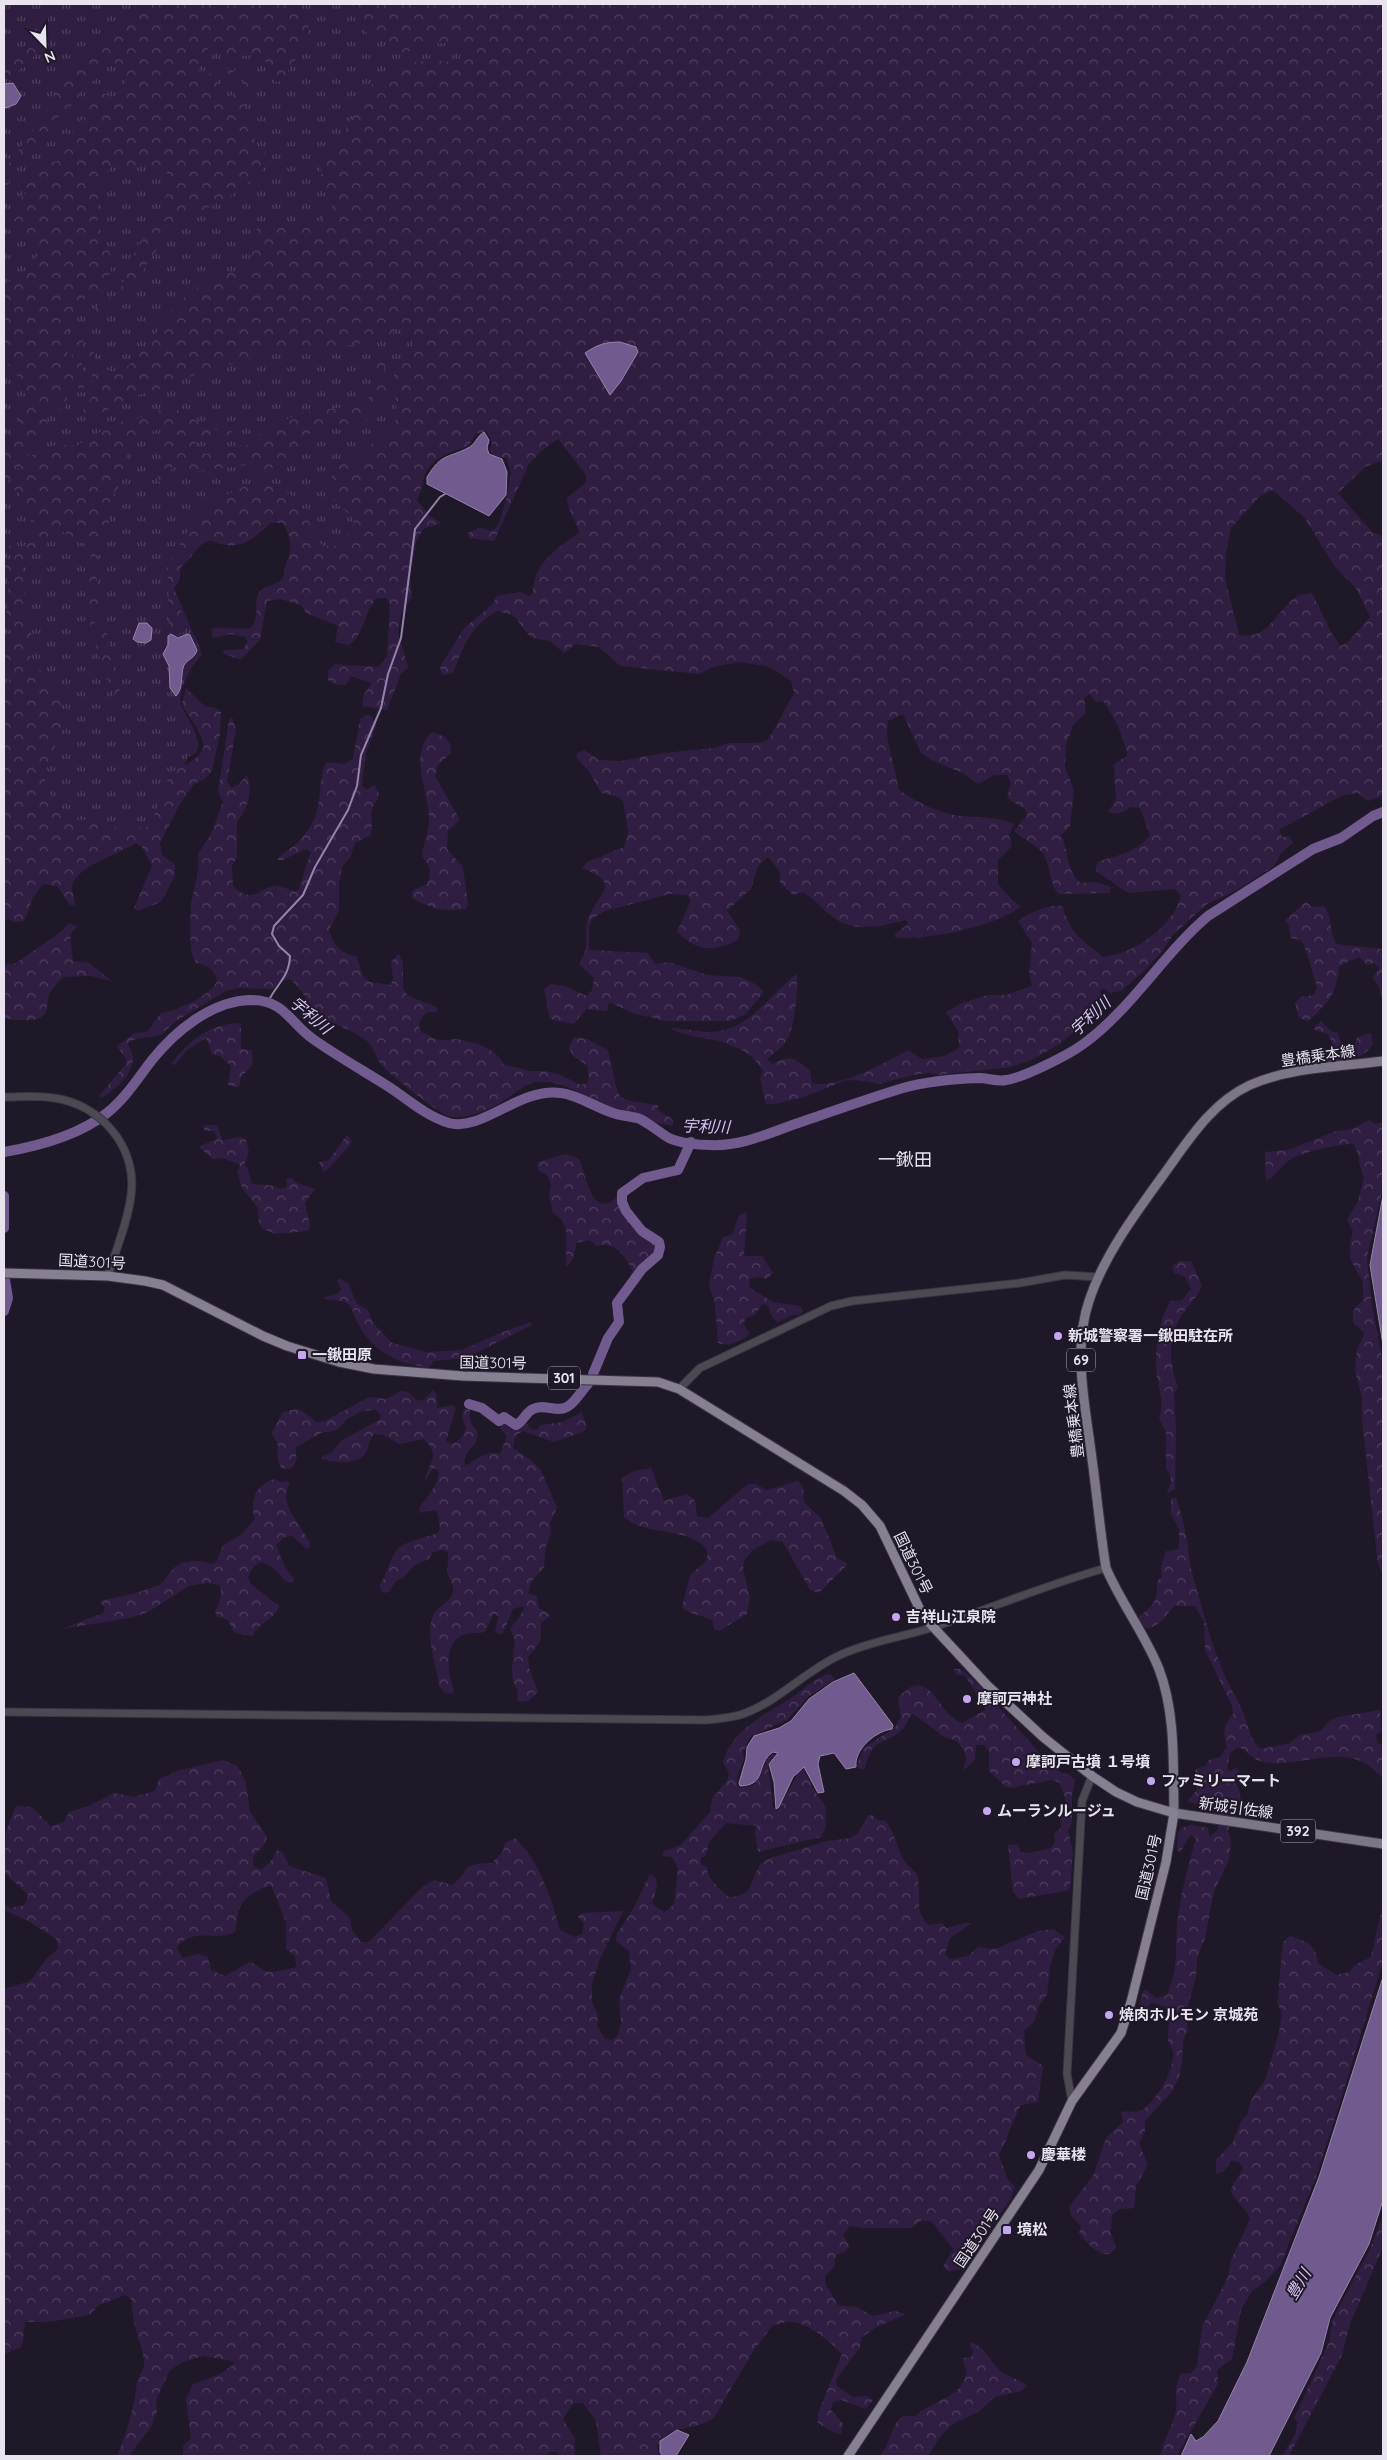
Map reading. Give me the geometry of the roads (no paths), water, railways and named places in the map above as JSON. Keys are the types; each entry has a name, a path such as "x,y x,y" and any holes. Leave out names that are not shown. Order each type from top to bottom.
{"highway":[{"name":"国道301号","path":"6,1273 108,1276 163,1285 263,1336 340,1362 412,1374 646,1380 680,1388 844,1491 862,1506 880,1526 924,1616 932,1628 987,1685 1043,1737 1092,1776 1116,1792 1137,1802 1174,1812 1166,1862 1132,2002 1121,2033 1072,2101 1039,2170 848,2456"}],"main road":[{"name":"豊橋乗本線","path":"1174,1812 1174,1756 1165,1688 1151,1650 1118,1595 1106,1568 1081,1363 1083,1323 1098,1277 1134,1217 1187,1142 1207,1117 1229,1097 1248,1086 1279,1074 1383,1061"},
{"name":"新城引佐線","path":"1174,1812 1383,1844"}],"street":[{"path":"4,1097 54,1098 86,1108 110,1127 124,1149 130,1164 132,1192 129,1208 108,1276"},
{"path":"680,1388 700,1368 831,1306 852,1301 1020,1283 1065,1276 1098,1277"},
{"path":"4,1712 706,1720 724,1718 754,1709 818,1667 840,1655 864,1646 932,1628 1106,1568"},
{"path":"1072,2101 1067,2074 1082,1801 1092,1776"},
{"path":"1069,2084 1074,2088 1081,2087"}],"water":[{"path":"13,83 21,96 16,104 6,108 4,106 4,84"},
{"path":"620,342 636,347 638,352 621,381 610,395 585,353 601,344"},
{"path":"484,432 489,440 487,448 489,454 502,459 507,472 506,495 489,516 427,484 427,477 441,460 470,447"},
{"path":"139,623 147,623 152,628 151,640 146,643 137,642 133,639"},
{"path":"171,634 178,638 187,634 190,635 197,650 195,655 184,665 180,689 176,696 170,688 169,666 163,654 168,645 168,636"},
{"path":"1383,1195 1383,1345 1370,1265"},
{"path":"854,1673 893,1725 892,1729 879,1733 867,1742 856,1760 856,1767 846,1769 834,1753 820,1756 818,1764 824,1792 818,1793 804,1767 793,1777 779,1807 776,1809 774,1782 769,1764 778,1753 773,1752 768,1757 758,1778 754,1782 749,1785 740,1786 739,1783 746,1759 747,1747 754,1736 779,1728 791,1721 809,1699 833,1682"},
{"name":"豊川","path":"1383,1977 1383,2200 1369,2244 1330,2318 1321,2353 1269,2456 1181,2456 1191,2434 1196,2441 1203,2437 1218,2421 1247,2362 1319,2177"},
{"path":"677,2430 689,2435 676,2456 662,2456 660,2441"}],"waterway":[{"path":"268,1002 285,975 290,956 279,946 272,934 274,926 303,895 315,867 348,810 357,786 361,755 381,708 388,674 401,638 415,529 440,497 445,494"},
{"name":"宇利川","path":"4,1152 58,1139 96,1121 120,1101 161,1049 195,1019 222,1006 250,1000 262,1001 279,1008 313,1039 425,1112 449,1123 462,1124 475,1121 531,1096 561,1093 574,1096 613,1113 640,1119 673,1140 694,1144 722,1145 758,1138 853,1104 912,1086 960,1079 1006,1080 1045,1066 1082,1045 1100,1031 1132,999 1176,947 1208,916 1313,849 1341,838 1373,816 1383,812"},
{"path":"593,1374 608,1338 619,1322 617,1303 642,1269 658,1255 660,1247 659,1242 642,1231 626,1211 622,1202 622,1193 643,1178 678,1170 691,1142"},
{"path":"4,1196 4,1228"},
{"path":"4,1273 8,1298 4,1311"},
{"path":"469,1404 482,1408 499,1421 504,1417 516,1425 530,1411 537,1407 558,1409 567,1407 588,1384"}],"place":[{"name":"新城警察署一鍬田駐在所","path":"1058,1336"},
{"name":"一鍬田原","path":"302,1355"},
{"name":"吉祥山江泉院","path":"896,1617"},
{"name":"摩訶戸神社","path":"967,1699"},
{"name":"摩訶戸古墳 １号墳","path":"1016,1762"},
{"name":"ファミリーマート","path":"1151,1781"},
{"name":"ムーランルージュ","path":"987,1811"},
{"name":"焼肉ホルモン 京城苑","path":"1109,2015"},
{"name":"慶華楼","path":"1031,2155"},
{"name":"境松","path":"1007,2230"}],"district":[{"name":"一鍬田","path":"905,1160"}]}
